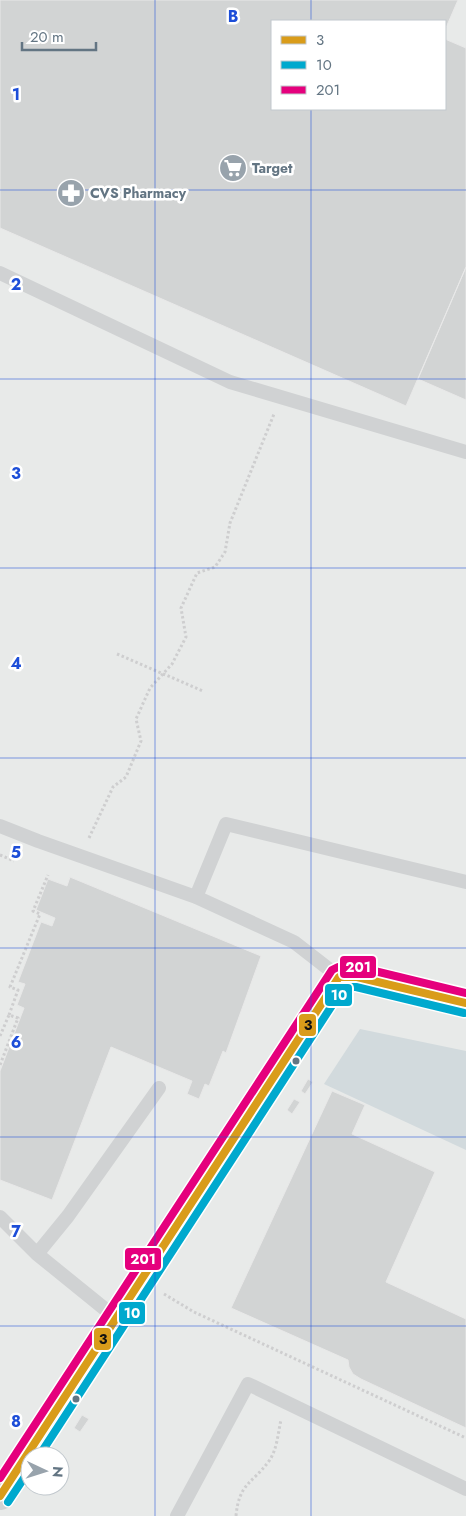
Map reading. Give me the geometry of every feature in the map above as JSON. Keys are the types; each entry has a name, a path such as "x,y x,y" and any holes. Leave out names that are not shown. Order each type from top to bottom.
{"street":[{"path":"0,1496 339,977 357,977 466,1003"}],"lane":[{"path":"0,273 230,382 466,452"},
{"path":"196,897 226,824 466,882"},
{"path":"0,826 196,897 294,942 339,977"},
{"path":"37,1254 68,1216 159,1088"},
{"path":"0,1218 37,1254 116,1318"},
{"path":"177,1516 248,1384 466,1489"}],"path":[{"path":"82,857 113,787 126,777 141,740 136,719 150,688 172,664 186,637 181,608 197,573 215,567 225,552 230,523 281,398"},
{"path":"116,654 203,691"},
{"path":"0,856 14,861"},
{"path":"0,1036 18,990 10,987 40,914 33,912 48,875"},
{"path":"0,1065 18,1018 9,1015"},
{"path":"164,1293 194,1312 466,1438"},
{"path":"236,1516 237,1503 241,1492 270,1460 274,1452 284,1412"}],"shaded area":[{"path":"0,0 466,0 466,1516 0,1516"},
{"path":"360,1029 466,1051 466,1150 324,1084"}],"building":[{"name":"Target","path":"0,0 458,0 446,28 446,20 271,20 271,110 446,110 446,39 466,48 466,267 406,406 0,228"},
{"path":"466,267 466,400 418,379"},
{"path":"70,877 261,956 226,1053 223,1051 209,1086 205,1084 199,1099 187,1094 192,1081 111,1047 52,1200 0,1180 0,1071 24,1008 17,1005 25,984 18,982 41,922 52,926 55,918 36,910 48,879 67,886"},
{"path":"308,1079 313,1082 305,1094 301,1091"},
{"path":"332,1091 365,1105 352,1134 435,1172 386,1282 466,1319 466,1428 361,1379 353,1374 348,1360 231,1308"},
{"path":"294,1099 300,1102 292,1114 287,1110"},
{"path":"82,1415 89,1419 80,1432 74,1428"}],"transit line":[{"name":"201","path":"0,1478 332,970 338,967 358,967 466,993"},
{"name":"3","path":"0,1496 339,977 357,977 466,1003"},
{"name":"10","path":"46,1446 344,987 356,987 464,1013"},
{"name":"10","path":"8,1502 20,1484"}],"place":[{"name":"Target","path":"233,168"},
{"name":"CVS Pharmacy","path":"71,193"}]}
